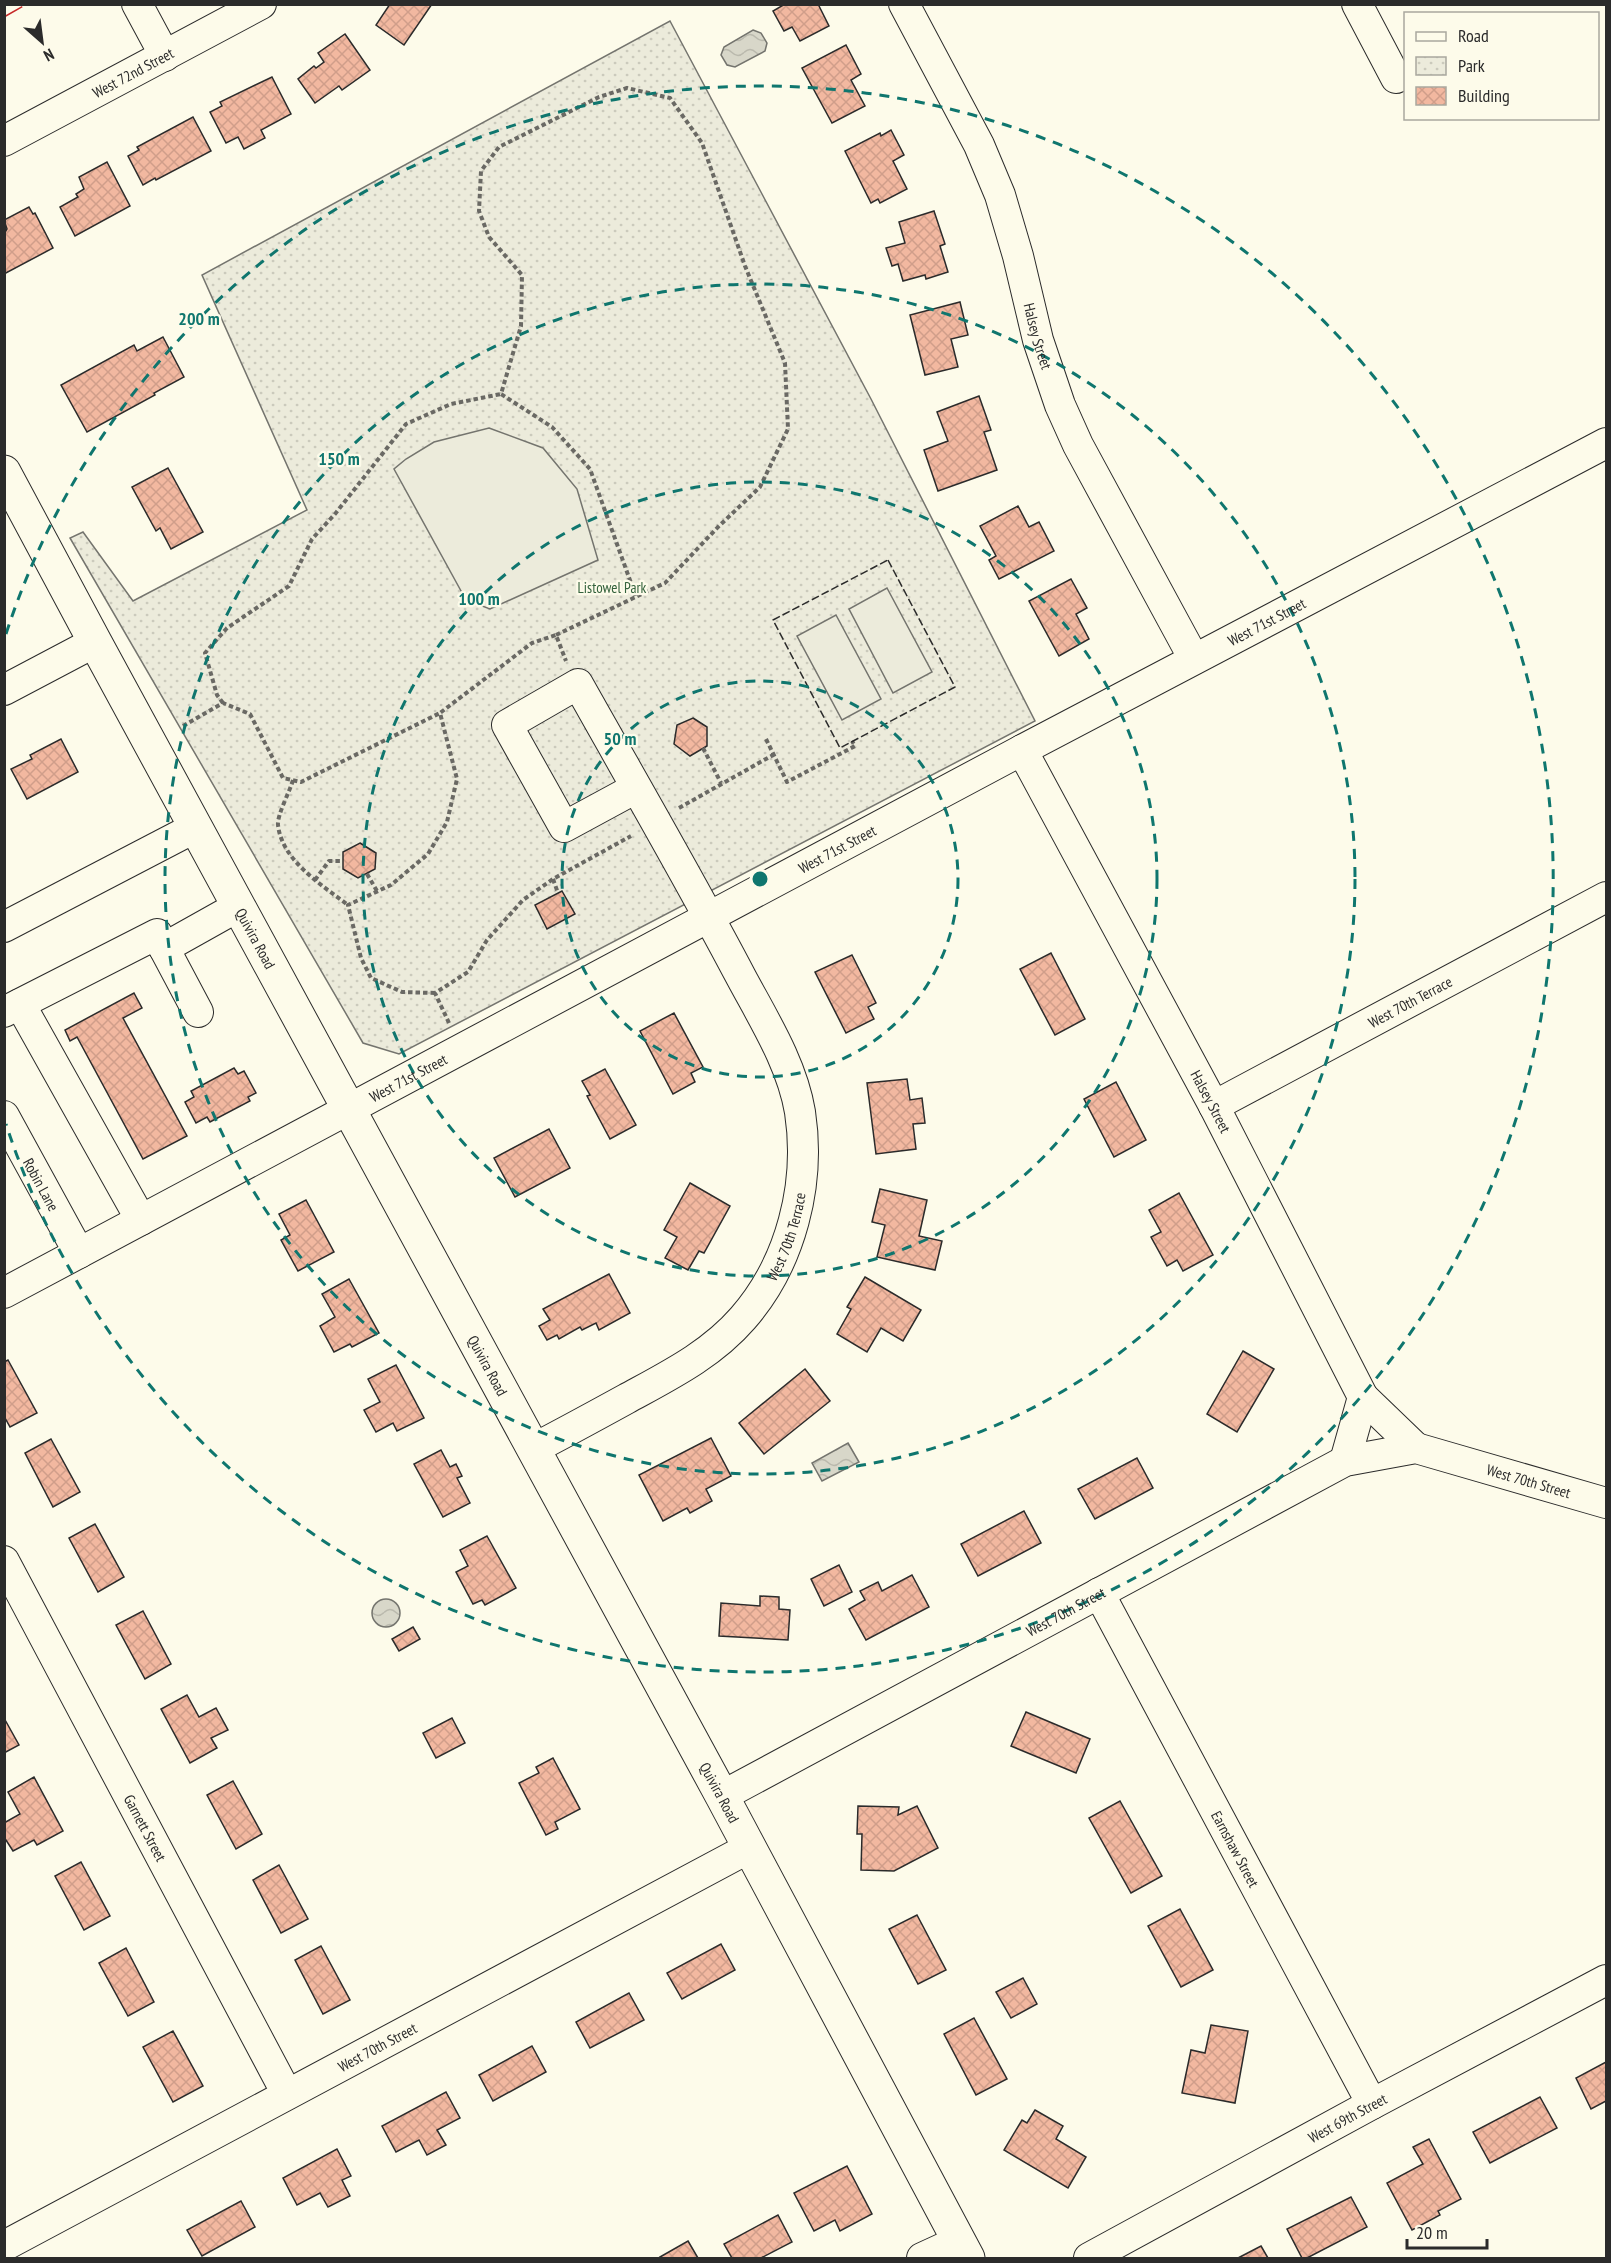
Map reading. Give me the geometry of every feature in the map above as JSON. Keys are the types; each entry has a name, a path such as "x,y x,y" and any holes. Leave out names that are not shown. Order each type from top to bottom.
{"main road":[{"name":"Quivira Road","path":"4,472 722,1796 964,2250"}],"street":[{"path":"137,4 165,56"},
{"name":"West 72nd Street","path":"4,141 261,4"},
{"name":"Halsey Street","path":"904,4 979,145 1000,195 1018,256 1038,340 1060,405 1078,445 1194,659"},
{"path":"1357,4 1396,78"},
{"name":"West 71st Street","path":"4,1293 1022,750 1606,443"},
{"path":"4,690 95,642"},
{"path":"578,684 507,725 558,817 564,827 636,788"},
{"name":"West 70th Terrace","path":"533,1449 676,1372 708,1352 742,1319 760,1296 779,1264 797,1211 804,1161 800,1112 789,1071 710,917 578,684"},
{"name":"Halsey Street","path":"1022,750 1214,1106 1362,1397"},
{"path":"4,927 196,827"},
{"name":"West 70th Terrace","path":"1214,1106 1606,897"},
{"path":"164,948 239,906"},
{"path":"141,1220 12,1008 157,934 198,1012"},
{"name":"Robin Lane","path":"4,1116 79,1253"},
{"path":"1345,1461 1362,1397"},
{"name":"West 70th Street","path":"1362,1397 1416,1448"},
{"name":"West 70th Street","path":"722,1796 1345,1461 1416,1448 1606,1503"},
{"name":"Garnett Street","path":"4,1562 287,2094"},
{"name":"Earnshaw Street","path":"1099,1593 1372,2104"},
{"name":"West 70th Street","path":"4,2246 749,1848"},
{"name":"West 69th Street","path":"1089,2259 1372,2104 1606,1980"},
{"path":"922,2259 964,2250"}],"path":[{"path":"501,394 521,326 522,275 489,237 482,219 479,211 482,171 499,147 599,97 627,88 670,98 702,143 745,266 785,363 788,429 760,487 717,527 665,583 636,597 556,635 532,643 440,713 301,782 283,778 250,714 223,703 217,694 205,653 227,628 288,586 312,539 335,514 406,424 451,404 501,394 552,427 590,469 636,597"},
{"path":"556,635 578,684"},
{"path":"183,726 223,703"},
{"path":"348,904 391,885 428,854 447,822 457,779 440,713"},
{"path":"766,739 787,782 855,746 852,741"},
{"path":"703,748 721,783"},
{"path":"293,780 278,823 286,849 315,879 348,904 361,958 371,978 402,992 435,993 468,972 487,940 523,900 553,879 558,893"},
{"path":"315,879 329,861 343,861"},
{"path":"367,874 377,891"},
{"path":"435,993 449,1023"}],"green space":[{"name":"Listowel Park","path":"670,21 871,399 1035,721 399,1054 363,1043 70,538 83,532 133,601 307,510 202,275"},
{"path":"489,428 543,448 577,489 598,560 490,609 466,600 394,469 434,442"},
{"path":"887,588 932,672 893,693 849,609"},
{"path":"836,615 881,699 842,720 797,636"}],"water":[{"path":"753,30 761,33 767,43 765,51 735,67 727,65 721,55 724,47"},
{"path":"848,1443 859,1462 822,1481 812,1463"},
{"path":"386,1599 396,1603 400,1613 396,1623 386,1627 376,1623 372,1613 376,1603"}],"building":[{"path":"390,4 432,4 404,45 376,25"},
{"path":"785,4 818,4 829,26 800,41 792,27 784,31 773,11"},
{"path":"345,34 370,70 342,90 339,86 315,103 298,79 314,66 316,68 324,62 318,53"},
{"path":"846,45 861,74 851,80 865,106 832,123 802,68"},
{"path":"272,77 291,114 261,130 265,138 244,149 238,137 226,143 210,112 222,106 220,102"},
{"path":"193,117 211,151 143,185 128,156 139,150 137,147"},
{"path":"891,130 904,155 893,161 907,189 880,203 878,199 871,203 845,151 880,133 881,136"},
{"path":"107,162 130,206 75,236 60,207 78,197 76,194 84,189 79,177"},
{"path":"29,207 33,214 35,213 53,248 4,274 4,234 7,229 4,220"},
{"path":"934,211 945,244 940,246 948,272 926,279 925,275 903,281 898,264 892,266 886,248 905,243 899,222"},
{"path":"960,302 968,335 951,339 958,367 925,375 910,315"},
{"path":"163,337 184,377 87,432 61,385 134,345 137,351"},
{"path":"979,396 991,430 984,432 997,470 938,491 924,450 948,441 937,412"},
{"path":"168,468 203,532 171,549 160,528 156,531 132,487"},
{"path":"1018,506 1029,527 1039,522 1054,551 999,579 989,560 996,556 980,526"},
{"path":"1071,579 1087,608 1076,614 1089,639 1059,656 1029,601"},
{"path":"693,718 707,727 707,746 690,756 674,744 677,725"},
{"path":"61,739 78,772 27,799 11,769 32,759 30,755"},
{"path":"360,843 376,853 375,869 358,878 343,869 343,852"},
{"path":"562,891 575,914 547,929 535,905"},
{"path":"1051,953 1085,1019 1055,1035 1020,969"},
{"path":"852,955 876,1003 868,1007 874,1019 846,1033 815,972"},
{"path":"134,993 142,1008 123,1018 187,1136 143,1159 77,1037 70,1041 65,1030"},
{"path":"674,1013 703,1067 691,1073 695,1082 673,1094 640,1031"},
{"path":"234,1068 238,1074 244,1071 256,1093 248,1097 250,1101 210,1122 207,1117 196,1123 185,1102 194,1097 191,1091"},
{"path":"605,1069 636,1125 610,1139 587,1096 590,1095 582,1081"},
{"path":"907,1079 910,1100 922,1098 925,1123 913,1124 916,1149 876,1154 867,1083"},
{"path":"1116,1082 1146,1140 1114,1157 1084,1099"},
{"path":"549,1129 570,1168 515,1197 494,1158"},
{"path":"690,1183 730,1206 704,1253 699,1251 688,1270 665,1258 677,1237 664,1230"},
{"path":"880,1189 927,1200 919,1236 942,1241 935,1270 877,1257 885,1225 872,1222"},
{"path":"1179,1193 1213,1255 1183,1271 1177,1260 1167,1266 1151,1237 1161,1232 1149,1210"},
{"path":"306,1200 334,1252 298,1271 281,1240 290,1235 279,1214"},
{"path":"609,1274 630,1313 599,1330 596,1323 582,1330 580,1327 559,1339 557,1335 547,1340 539,1326 550,1320 543,1309"},
{"path":"865,1277 921,1310 903,1341 881,1328 867,1352 837,1334 851,1309 847,1307"},
{"path":"349,1279 379,1333 352,1347 350,1344 334,1352 320,1326 335,1317 322,1294"},
{"path":"1243,1351 1274,1369 1237,1432 1207,1414"},
{"path":"8,1360 37,1413 10,1427 4,1416 4,1362"},
{"path":"396,1365 424,1418 397,1431 393,1423 376,1432 364,1410 380,1402 368,1379"},
{"path":"805,1369 830,1401 764,1454 739,1423"},
{"path":"711,1438 731,1476 706,1489 712,1501 690,1513 687,1508 663,1521 639,1475"},
{"path":"51,1439 80,1492 53,1507 25,1453"},
{"path":"441,1450 450,1467 456,1464 462,1476 457,1478 470,1503 443,1517 414,1464"},
{"path":"1137,1458 1153,1488 1095,1519 1078,1489"},
{"path":"1024,1511 1041,1543 978,1576 961,1544"},
{"path":"95,1524 124,1577 98,1592 69,1538"},
{"path":"487,1536 516,1588 485,1605 482,1600 473,1604 456,1572 468,1566 460,1550"},
{"path":"839,1565 852,1592 824,1606 811,1579"},
{"path":"912,1575 929,1607 866,1640 849,1609 865,1600 860,1591 878,1582 882,1591"},
{"path":"760,1596 779,1597 779,1609 790,1610 788,1640 719,1636 721,1603 760,1606"},
{"path":"143,1611 171,1664 145,1679 116,1625"},
{"path":"413,1627 420,1639 399,1651 392,1639"},
{"path":"187,1695 199,1717 216,1708 228,1730 211,1738 217,1748 190,1763 161,1709"},
{"path":"1026,1712 1090,1739 1076,1773 1011,1746"},
{"path":"4,1718 19,1745 4,1753"},
{"path":"452,1718 465,1743 436,1758 423,1733"},
{"path":"553,1758 580,1809 555,1822 558,1829 546,1835 519,1783 539,1773 536,1767"},
{"path":"34,1777 63,1831 37,1845 34,1840 13,1851 4,1837 4,1823 20,1814 8,1792"},
{"path":"233,1781 262,1834 236,1849 207,1795"},
{"path":"1120,1801 1162,1876 1131,1893 1089,1818"},
{"path":"858,1806 899,1807 898,1815 917,1806 938,1848 894,1871 861,1870 862,1834 857,1834"},
{"path":"81,1862 110,1916 84,1930 55,1876"},
{"path":"279,1865 308,1919 281,1933 253,1880"},
{"path":"1180,1909 1213,1970 1181,1987 1148,1926"},
{"path":"917,1915 946,1970 918,1984 889,1929"},
{"path":"721,1944 735,1970 682,1999 667,1973"},
{"path":"321,1946 350,2000 323,2014 295,1960"},
{"path":"126,1948 154,2002 128,2016 99,1963"},
{"path":"1023,1978 1037,2004 1011,2018 996,1992"},
{"path":"629,1993 644,2020 590,2048 576,2022"},
{"path":"974,2018 1007,2079 976,2095 944,2034"},
{"path":"1211,2025 1248,2031 1235,2103 1182,2093 1191,2050 1205,2053"},
{"path":"173,2031 203,2086 173,2102 143,2047"},
{"path":"532,2046 546,2072 493,2101 479,2075"},
{"path":"1606,2062 1606,2101 1591,2109 1576,2078"},
{"path":"446,2092 460,2118 437,2130 446,2145 427,2155 419,2140 396,2152 382,2126"},
{"path":"1540,2097 1557,2128 1490,2163 1473,2132"},
{"path":"1035,2110 1063,2126 1056,2139 1086,2157 1068,2188 1004,2150 1022,2120 1027,2123"},
{"path":"1429,2139 1461,2199 1438,2211 1440,2215 1412,2230 1387,2183 1423,2164 1413,2147"},
{"path":"337,2149 351,2176 342,2180 350,2196 328,2207 320,2193 297,2205 283,2178"},
{"path":"847,2166 872,2214 840,2231 835,2220 814,2231 794,2193"},
{"path":"1351,2197 1367,2227 1307,2258 1302,2258 1287,2229"},
{"path":"241,2201 255,2227 202,2256 187,2230"},
{"path":"778,2215 792,2242 761,2258 732,2258 724,2244"},
{"path":"688,2241 698,2258 660,2257"},
{"path":"1261,2246 1268,2258 1238,2258"}],"fence":[{"path":"888,560 955,687 840,748 773,620 888,560"}],"power":[{"path":"4,17 27,4"}]}
